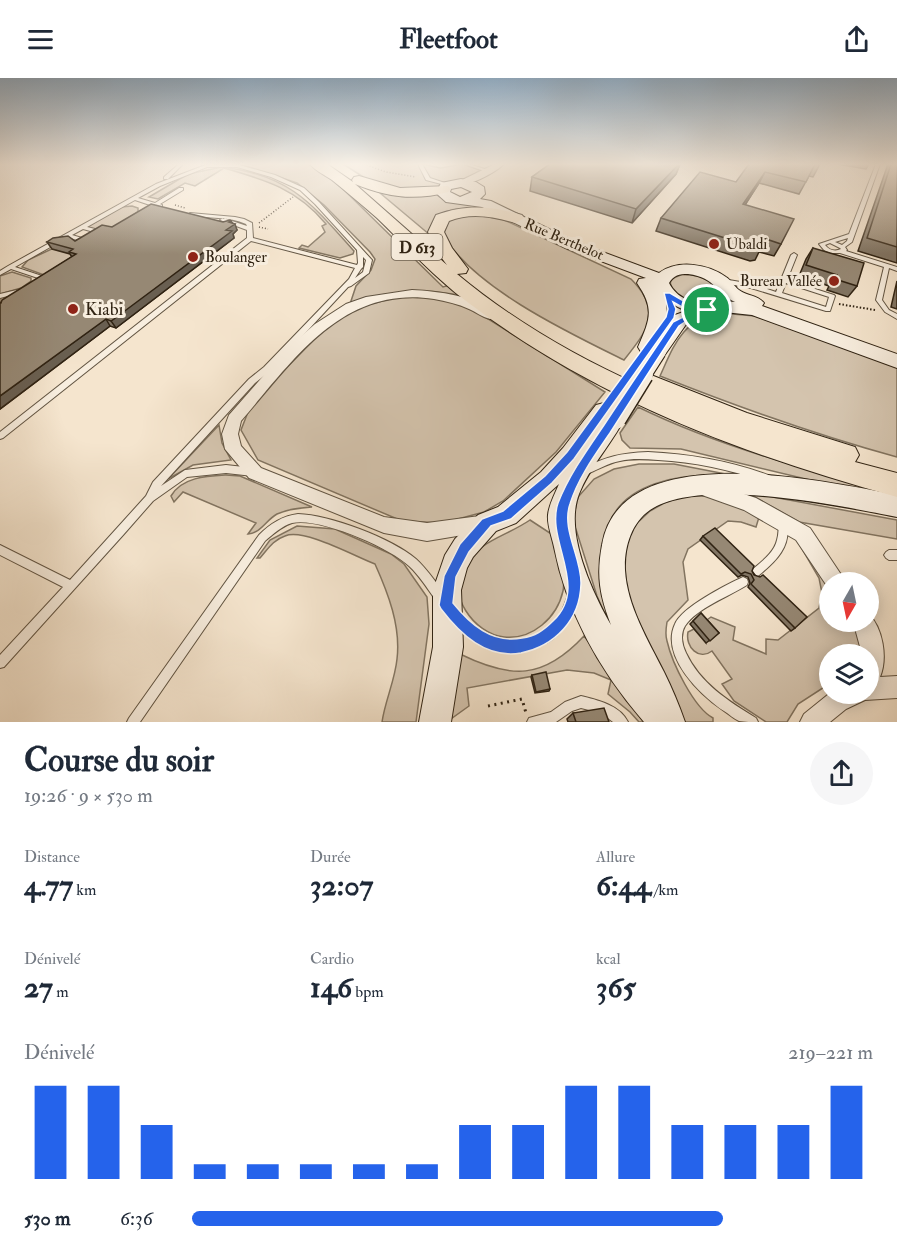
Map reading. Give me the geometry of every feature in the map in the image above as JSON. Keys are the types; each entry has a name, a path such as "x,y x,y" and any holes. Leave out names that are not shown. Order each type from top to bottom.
{"main road":[{"name":"D 613","path":"358,194 443,273 517,329 595,375 694,420 782,453 897,485"},
{"name":"D 613","path":"384,194 459,270 533,323 605,362 657,387 780,434 897,468"},
{"path":"459,270 439,241 436,232 442,218 470,210 491,211 516,218"}],"street":[{"name":"Rue Berthelot","path":"444,194 447,197 486,204 581,249 643,270 665,283"},
{"path":"464,200 473,198 475,194"},
{"name":"Rue Berthelot","path":"486,194 574,240 665,283"},
{"path":"581,249 635,274 655,294 659,318 653,349"},
{"path":"665,283 691,269 713,276 721,298"},
{"path":"665,283 684,305 721,298 897,353"},
{"path":"665,283 672,314 653,349 609,415 578,473 561,516 575,583 607,647 645,699 668,722"},
{"path":"517,329 483,311 447,297 398,294 361,303 334,316 320,328 234,419 230,434 233,449 255,473 384,525 427,532 487,523 507,515 549,479 609,415"},
{"path":"653,349 681,319 721,298 897,361"},
{"path":"668,722 652,678 624,619 611,568 616,534 622,521 633,508 653,497 679,488 708,483 783,485 897,506"},
{"path":"679,488 704,489 733,497 803,534 829,572"},
{"path":"435,722 448,646 447,590 455,564 464,548 487,523"},
{"path":"879,689 897,687"},
{"path":"812,722 834,704"}],"lane":[{"path":"0,273 140,194"},
{"path":"147,210 173,194"},
{"path":"307,194 369,260 369,266 362,277 345,287"},
{"path":"851,235 825,242 822,246 833,252 842,249 849,242 867,194"},
{"path":"133,198 169,209"},
{"path":"185,213 238,228 250,229"},
{"path":"201,217 236,218 249,223 250,238"},
{"path":"66,235 82,240 96,235 97,231 81,227"},
{"path":"250,238 360,267"},
{"path":"0,436 250,238"},
{"path":"831,242 842,249 897,269"},
{"path":"341,261 360,250"},
{"path":"0,663 148,499 156,485 252,381 267,369 345,287 360,267 360,250"},
{"path":"778,295 794,255"},
{"path":"887,266 879,300 886,311 897,317"},
{"path":"10,267 45,279"},
{"path":"0,296 31,287 54,274"},
{"path":"721,298 752,286 828,310 832,296 784,281"},
{"path":"234,419 240,405 258,384 267,369"},
{"path":"578,473 615,458 657,457 705,463 758,474 783,485"},
{"path":"148,499 185,474 226,469 255,473"},
{"path":"133,722 256,546 267,533 289,520 303,518 330,523 394,550 411,561 461,624 477,637 503,646 533,643 555,630 569,609 575,583"},
{"path":"755,573 779,552 783,539 783,523"},
{"path":"0,550 71,586"},
{"path":"743,582 685,618 677,629 676,637 685,666 698,683 712,696 752,722"},
{"path":"533,722 554,717 569,706 581,702 604,708 622,722"}],"path":[{"path":"250,229 292,197"},
{"path":"831,302 849,308 886,311"},
{"path":"488,706 522,699 528,722"}],"shaded area":[{"path":"154,194 166,194 158,199 149,197"},
{"path":"292,194 297,194 311,205 354,251 353,254 340,258 299,248 302,245 308,247 325,232 322,226 326,224 304,202"},
{"path":"311,194 348,194 443,287 450,285 467,297 422,291 393,293 350,304 356,286 371,270 375,259 324,205"},
{"path":"381,194 405,197 436,194 454,202 492,209 462,208 444,213 436,218 430,235"},
{"path":"121,207 138,208 138,212 106,232 87,227"},
{"path":"469,214 502,219 631,279 641,290 649,311 645,330 624,360 551,323 499,291 477,273 457,254 443,235 449,220"},
{"path":"71,240 82,242 85,248 74,254 78,256 74,259 163,286 153,294 69,268 9,306 0,303 0,298 33,289 68,267 63,265 44,275 22,267 28,260"},
{"path":"12,272 31,278 31,281 21,288 0,294 0,276"},
{"path":"683,274 709,280 720,291 718,297 709,303 703,303 677,295 673,291 671,279"},
{"path":"402,296 445,299 474,310 605,392 556,452 503,501 484,512 443,523 402,521 258,460 241,430 248,412 262,393 332,321 359,307"},
{"path":"721,313 755,316 897,367 897,457 777,420 660,376 670,353 689,327 708,316"},
{"path":"638,407 733,446 897,493 897,496 810,480 681,449 630,448 622,440 620,433"},
{"path":"219,425 222,443 231,460 193,465 168,479"},
{"path":"639,464 674,464 736,476 675,478 637,492 622,504 611,520 605,540 613,633 597,596 573,520 578,497 594,479 614,469"},
{"path":"226,475 240,476 312,507 277,514 260,529 248,534 256,523 183,492 174,502 171,496 188,481"},
{"path":"746,492 897,520 897,539 799,522"},
{"path":"707,496 760,514 756,527 728,521 688,549 683,562 688,600 667,622 666,639 679,672 691,695 698,705 713,718 713,722 684,722 621,582 625,542 635,525 650,511 675,497"},
{"path":"530,520 556,537 563,579 560,601 549,618 533,631 514,637 493,634 482,628 466,611 460,600 459,577 464,566 478,550"},
{"path":"297,526 335,529 391,554 404,564 427,597 429,624 416,722 382,722 396,667 398,647 392,610 375,564 316,539 293,535 277,540 260,558 257,558 270,540"},
{"path":"797,540 821,572 819,572 819,578"},
{"path":"819,608 819,632 859,632 862,644 819,644 819,690 798,704 787,722 766,722 734,701 722,684 732,679 712,651 702,654 694,651 689,643 688,632 694,629 706,643 704,622 711,617 735,627 733,640 766,654 766,639 778,640"},
{"path":"584,636 637,702 650,722 639,722 608,694 611,680 594,673 567,670 467,688 469,706 448,721 460,654 495,668 526,671 540,668 554,661"}],"building":[{"path":"587,194 650,194 636,209"},
{"path":"681,194 750,194 743,204 794,219 781,244 766,239 762,247 757,248 661,218"},
{"path":"881,194 897,194 897,247 867,238"},
{"path":"151,204 223,222 230,220 229,222 235,224 226,230 232,231 114,319 111,321 106,319 0,396 0,303 76,254 69,252 73,249 47,242 53,238 68,236 75,241 102,225 112,227"},
{"path":"813,248 864,263 857,286 835,279 837,275 806,265"},
{"path":"715,528 754,566 752,571 754,575 760,577 763,575 807,617 795,628 751,584 754,580 751,574 745,572 741,574 703,536"},
{"path":"701,613 719,633 710,641 693,621"},
{"path":"546,672 550,689 536,692 532,675"},
{"path":"604,708 609,722 576,722 573,713"}],"place":[{"name":"Ubaldi","path":"714,244"},
{"name":"Boulanger","path":"193,257"},
{"name":"Bureau Vallée","path":"834,281"},
{"name":"Kiabi","path":"73,309"}],"route":[{"path":"667,295 692,308 707,310 681,319 676,324 578,473 561,516 575,583 573,597 563,621 547,637 533,643 503,646 477,637 457,620 446,605 450,576 464,548 487,523 507,515 549,479 571,455 670,318 672,309 667,295"}]}
